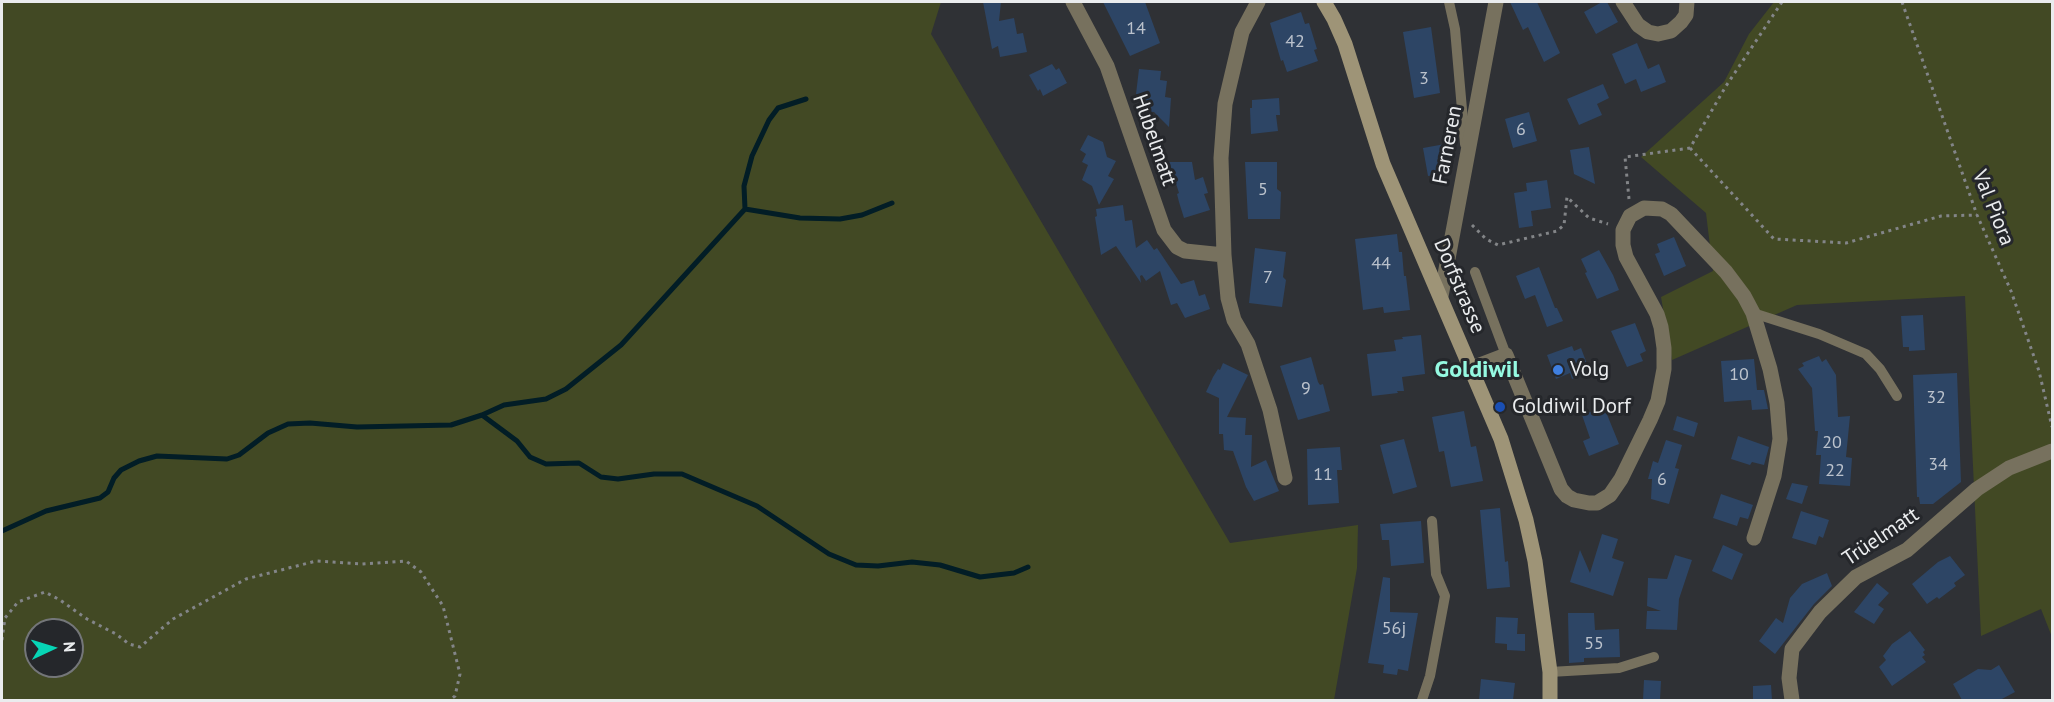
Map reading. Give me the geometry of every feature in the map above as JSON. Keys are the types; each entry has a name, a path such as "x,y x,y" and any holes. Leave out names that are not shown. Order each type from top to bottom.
{"street":[{"name":"Hubelmatt","path":"1073,2 1107,66 1164,230 1177,247 1185,251 1224,255"},
{"path":"1258,2 1242,32 1225,104 1221,158 1224,255 1228,298 1234,320 1248,344 1270,410 1285,478"},
{"name":"Dorfstrasse","path":"1324,2 1345,44 1383,164 1501,439 1526,520 1542,602 1550,672 1550,700"},
{"name":"Farneren","path":"1441,296 1496,2"},
{"path":"1623,2 1638,25 1648,32 1658,34 1671,31 1682,22 1686,15 1687,2"},
{"path":"1472,368 1506,355 1561,489 1574,500 1589,503 1596,503 1610,495 1621,479 1650,420 1658,401 1664,369 1661,327 1657,314 1626,257 1622,238 1623,230 1630,216 1638,210 1649,207 1662,209 1671,214 1726,272 1744,296 1753,313 1770,369 1777,403 1780,439 1774,476 1754,538"},
{"name":"Trüelmatt","path":"1792,700 1789,678 1792,649 1820,612 1856,577 1907,550 1977,489 2009,468 2052,451"}],"lane":[{"path":"1449,2 1455,29 1467,153"},
{"path":"1475,272 1506,355"},
{"path":"1753,313 1819,334 1866,354 1880,369 1897,396"},
{"path":"1422,700 1430,676 1445,596 1436,574 1432,521"},
{"path":"1550,672 1619,668 1654,657"}],"path":[{"path":"1690,148 1726,86 1782,2"},
{"name":"Val Piora","path":"1902,2 1977,215 2011,291 2039,370 2052,427"},
{"path":"1690,148 1774,239 1846,243 1941,216 1977,215"},
{"path":"1630,216 1625,157 1690,148"},
{"path":"1457,208 1486,239 1498,245 1560,230 1564,225 1568,197 1589,218 1598,219 1623,230"},
{"path":"2,640 5,618 18,602 45,592 129,644 140,647 173,619 246,579 316,561 361,564 406,561 421,572 443,606 460,674 455,696 450,700"}],"green space":[{"path":"2,2 941,2 931,34 1230,543 1358,525 1357,568 1334,700 2,700"},
{"path":"1774,2 2052,2 2052,637 2041,609 1981,636 1965,296 1797,305 1672,360 1661,297 1713,271 1706,213 1641,157 1724,82 1749,34"}],"building":[{"path":"983,2 1001,2 999,21 1014,18 1017,34 1023,33 1027,52 1000,57 998,46 992,49"},
{"path":"1103,2 1145,2 1160,43 1130,56"},
{"path":"1510,2 1537,2 1560,53 1544,62 1528,27 1523,30"},
{"path":"1602,2 1607,2 1618,22 1596,34 1584,12"},
{"path":"1301,12 1305,24 1309,23 1318,61 1287,72 1283,60 1281,61 1270,23"},
{"path":"1431,27 1440,93 1414,98 1403,32"},
{"path":"1637,43 1648,69 1659,64 1666,82 1641,92 1636,79 1625,84 1612,54"},
{"path":"1052,64 1056,70 1059,68 1067,83 1043,96 1029,75"},
{"path":"1139,69 1161,71 1160,80 1167,81 1165,97 1171,98 1169,127 1154,112 1143,111 1143,95 1136,94"},
{"path":"1603,84 1609,98 1597,104 1602,115 1579,125 1567,99"},
{"path":"1279,98 1280,115 1276,115 1278,131 1251,134 1252,100"},
{"path":"1529,112 1537,141 1513,148 1505,119"},
{"path":"1088,135 1103,142 1107,157 1116,161 1108,176 1114,179 1099,205 1092,186 1082,180 1088,165 1082,162 1086,154 1080,150"},
{"path":"1445,144 1450,173 1428,176 1423,148"},
{"path":"1589,147 1595,184 1574,174 1570,150"},
{"path":"1169,162 1192,162 1195,180 1203,177 1208,193 1204,194 1210,210 1184,218"},
{"path":"1245,162 1277,162 1277,189 1281,192 1280,219 1248,219"},
{"path":"1547,180 1551,208 1531,211 1533,226 1519,228 1514,193 1527,191 1526,183"},
{"path":"1123,205 1125,221 1132,220 1136,248 1147,240 1154,250 1157,248 1181,284 1194,280 1199,296 1205,294 1210,309 1185,318 1177,303 1171,305 1160,271 1146,281 1142,275 1140,276 1141,283 1116,246 1101,255 1095,217 1097,216 1096,209"},
{"path":"1397,234 1399,252 1402,252 1410,310 1384,313 1383,307 1363,310 1355,239"},
{"path":"1674,237 1686,266 1664,276 1655,254 1660,252 1657,244"},
{"path":"1255,248 1286,252 1283,277 1286,280 1282,307 1249,303"},
{"path":"1599,250 1619,290 1597,299 1581,259"},
{"path":"1539,267 1555,308 1563,321 1547,327 1535,295 1525,299 1516,276"},
{"path":"1923,315 1925,350 1909,351 1909,347 1903,347 1901,316"},
{"path":"1635,323 1646,351 1640,354 1643,361 1627,367 1611,331"},
{"path":"1421,335 1425,374 1402,377 1404,391 1372,396 1367,354 1396,351 1394,340"},
{"path":"1572,346 1574,351 1581,348 1590,372 1572,379 1570,373 1556,379 1547,355"},
{"path":"1819,356 1822,362 1826,359 1836,375 1838,417 1850,416 1846,457 1852,458 1850,486 1819,484 1821,455 1816,455 1818,431 1815,431 1812,388 1798,369 1804,366 1802,363"},
{"path":"1311,357 1318,382 1320,385 1323,384 1330,411 1298,420 1280,366"},
{"path":"1754,359 1757,390 1764,390 1768,409 1752,410 1751,400 1724,402 1721,361"},
{"path":"1223,363 1248,375 1227,417 1246,418 1245,435 1252,435 1251,467 1266,460 1279,491 1254,501 1246,487 1233,451 1224,450 1223,434 1219,434 1219,398 1206,392"},
{"path":"1957,373 1961,482 1933,504 1920,504 1919,497 1917,497 1913,375"},
{"path":"1604,407 1619,444 1589,456 1583,441 1590,438 1582,415"},
{"path":"1464,411 1471,447 1476,446 1483,481 1451,487 1444,451 1439,452 1432,417"},
{"path":"1677,416 1698,423 1694,437 1673,430"},
{"path":"1738,436 1769,447 1764,465 1752,462 1750,465 1731,459"},
{"path":"1404,439 1417,487 1393,494 1380,445"},
{"path":"1666,440 1682,445 1675,468 1679,469 1669,504 1651,499 1652,479 1648,479 1653,461 1658,463"},
{"path":"1340,447 1342,470 1337,470 1339,503 1308,505 1307,449"},
{"path":"1792,483 1808,486 1802,504 1786,499"},
{"path":"1721,494 1753,505 1748,519 1740,517 1737,526 1713,518"},
{"path":"1500,508 1505,562 1508,561 1510,587 1487,589 1480,510"},
{"path":"1801,511 1829,520 1823,538 1819,536 1816,545 1792,538"},
{"path":"1421,521 1424,563 1391,566 1389,540 1382,540 1380,524"},
{"path":"1602,534 1618,539 1612,558 1624,562 1613,596 1570,582 1580,550 1590,573"},
{"path":"1723,545 1743,554 1732,580 1712,571"},
{"path":"1675,555 1692,560 1679,599 1677,630 1646,629 1647,611 1661,611 1647,606 1648,578 1667,579"},
{"path":"1950,556 1965,575 1954,583 1956,586 1939,599 1937,597 1927,604 1912,584 1938,562"},
{"path":"1827,573 1832,586 1814,604 1775,654 1759,641 1776,618 1783,623 1790,598 1802,584"},
{"path":"1383,577 1390,578 1390,612 1418,613 1408,671 1398,669 1397,675 1383,673 1384,665 1368,663"},
{"path":"1877,583 1889,593 1878,605 1884,609 1874,624 1854,612"},
{"path":"1568,613 1594,613 1595,630 1619,629 1620,657 1584,658 1584,662 1569,663"},
{"path":"1496,617 1518,618 1517,634 1525,634 1525,651 1507,650 1507,644 1495,643"},
{"path":"1910,631 1925,650 1923,652 1925,655 1922,657 1926,662 1892,686 1879,667 1886,660 1883,656 1892,644"},
{"path":"1999,665 2015,692 2000,700 1962,700 1953,684 1978,669 1991,670"},
{"path":"1481,679 1515,683 1513,700 1479,700"},
{"path":"1644,680 1661,681 1660,700 1643,700"},
{"path":"1771,685 1772,700 1753,700 1753,686"}],"waterway":[{"path":"482,415 504,405 546,399 566,389 621,345 745,209 744,186 752,156 769,120 778,108 806,99"},
{"path":"745,209 800,218 840,219 862,215 892,203"},
{"path":"2,531 46,511 100,498 108,492 114,478 121,470 139,461 157,456 227,459 239,455 268,433 288,424 310,423 357,427 451,425 482,415 517,441 530,457 546,464 579,463 601,477 618,479 654,474 682,474 757,506 829,554 856,565 878,566 912,562 940,565 980,577 1014,573 1028,567"}],"place":[{"name":"Volg","path":"1558,370"},
{"name":"Goldiwil Dorf","path":"1500,407"}],"district":[{"name":"Goldiwil","path":"1477,370"}]}
